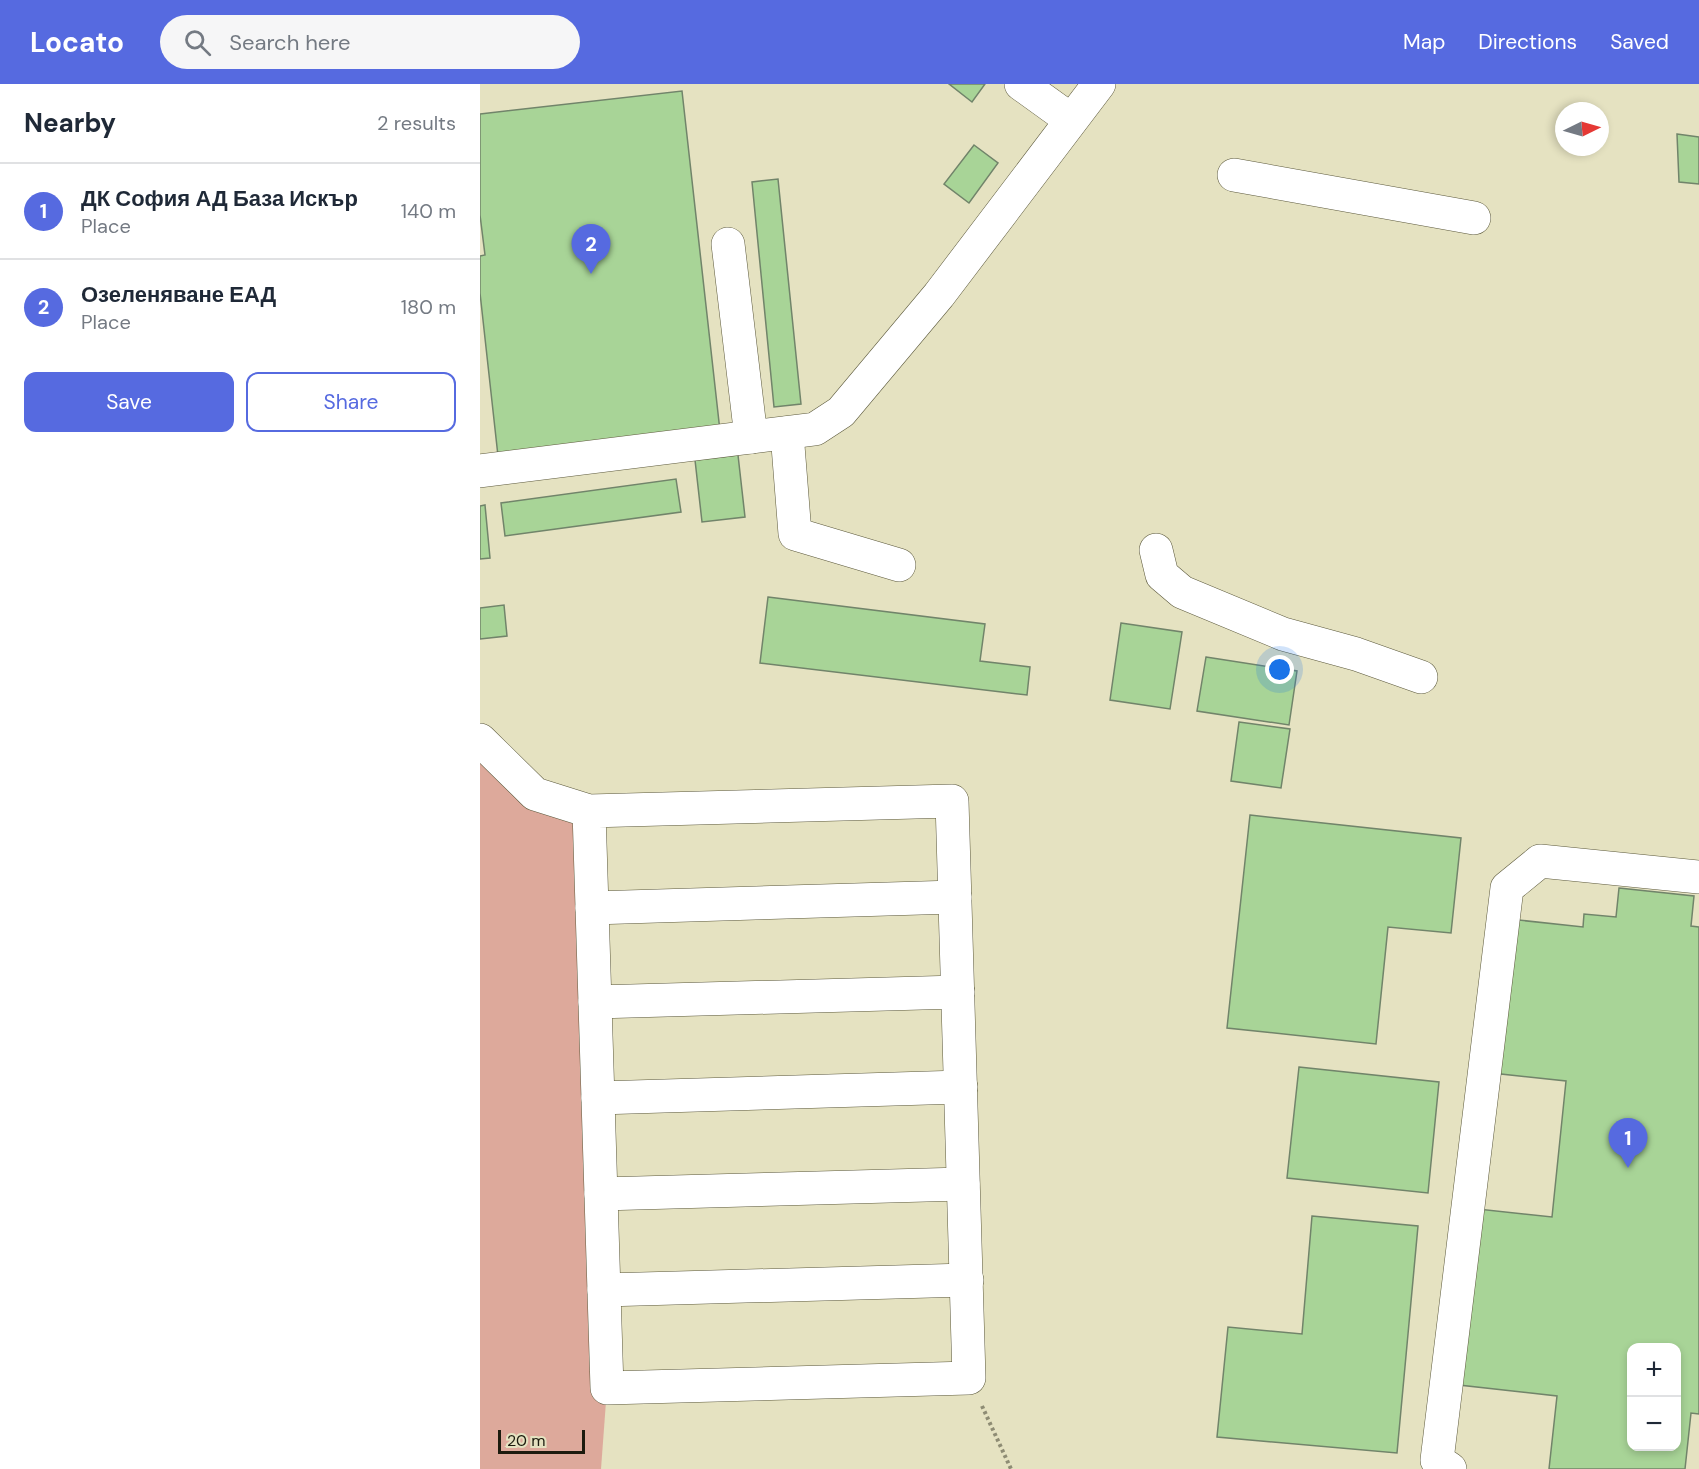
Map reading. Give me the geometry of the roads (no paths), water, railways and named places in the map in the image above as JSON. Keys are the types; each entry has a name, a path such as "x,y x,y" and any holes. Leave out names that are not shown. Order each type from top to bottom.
{"lane":[{"path":"1021,84 1071,120"},
{"path":"480,471 815,429 841,412 939,295 1098,84"},
{"path":"1234,175 1474,218"},
{"path":"728,244 751,437"},
{"path":"787,432 795,534 899,565"},
{"path":"1156,550 1162,575 1182,592 1283,634 1356,654 1421,677"},
{"path":"480,740 535,794 589,811 952,801 969,1378 607,1388 589,811"},
{"path":"1450,1469 1437,1460 1508,888 1540,861 1699,877"},
{"path":"592,908 955,897"},
{"path":"595,1002 958,992"},
{"path":"598,1098 961,1087"},
{"path":"601,1194 963,1184"},
{"path":"604,1290 966,1280"}],"place":[{"name":"Озеленяване ЕАД","path":"591,274"},
{"name":"ДК София АД База Искър","path":"1628,1168"}]}
